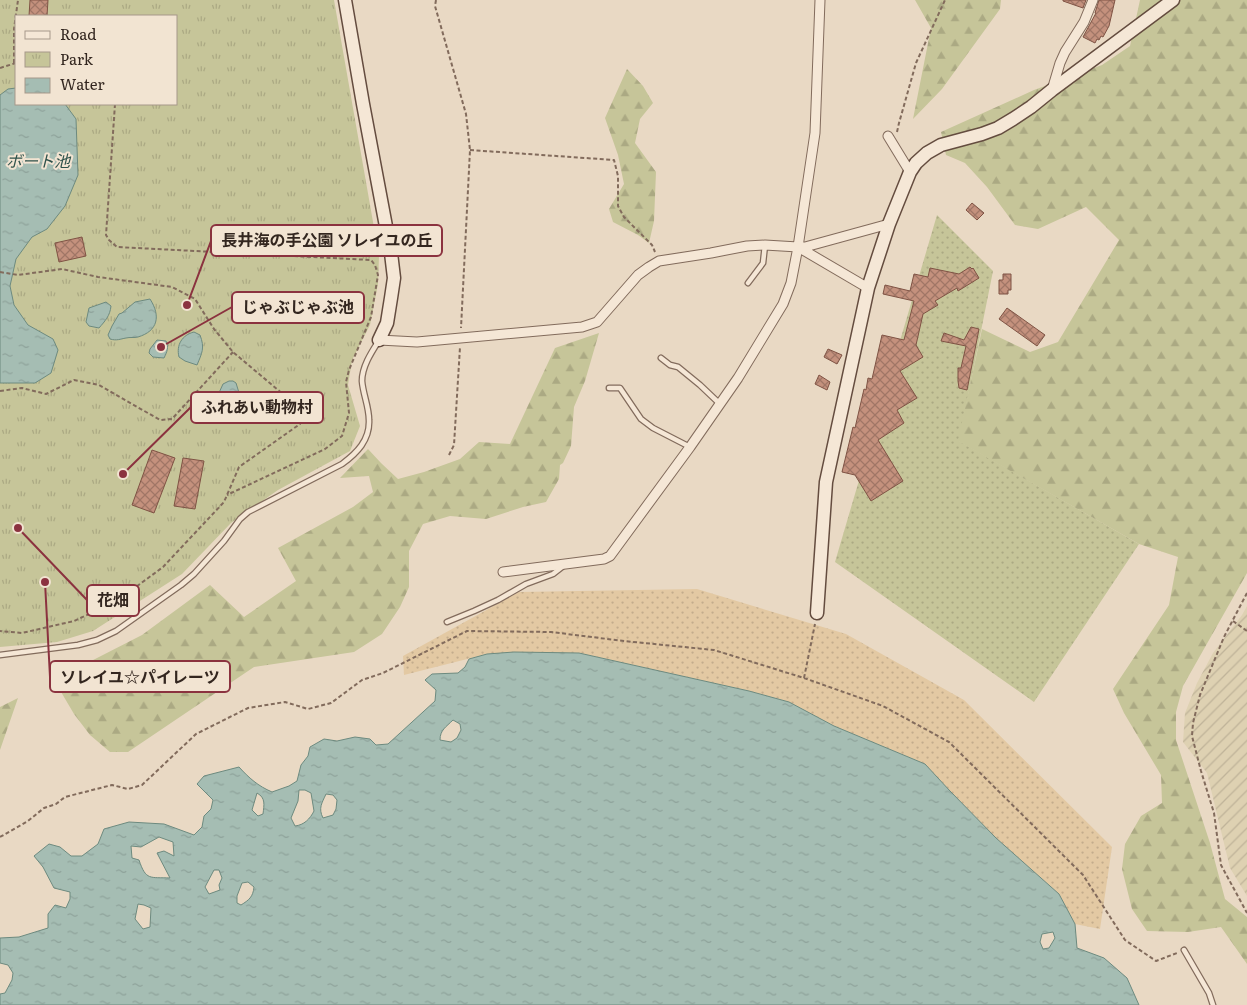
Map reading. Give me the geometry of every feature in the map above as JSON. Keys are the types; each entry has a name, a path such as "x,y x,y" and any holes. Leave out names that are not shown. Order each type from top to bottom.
{"street":[{"path":"345,0 394,278 387,323 379,340 416,342 582,327 597,322 638,275 659,261 747,246 805,247 889,224"},
{"path":"504,572 604,559 610,556 738,378 783,304 792,283 815,133 820,0"},
{"path":"1052,90 1065,52 1084,22 1093,0"},
{"path":"817,613 826,482 868,288 889,224 910,172 916,163 927,153 941,145 998,128 1031,107 1173,0"},
{"path":"888,136 910,172"},
{"path":"798,247 868,288"}],"lane":[{"path":"748,283 763,263 765,245"},
{"path":"0,656 78,645 97,640 116,631 194,574 224,542 240,519 248,512 342,464 355,455 363,444 368,432 369,420 362,380 364,369 372,350 379,340"},
{"path":"661,358 700,385 720,404"},
{"path":"609,388 620,388 641,419 653,428 690,447"},
{"path":"447,622 490,604 526,584 553,574 566,564"},
{"path":"1184,950 1209,993 1213,1005"}],"path":[{"path":"16,15 18,0"},
{"path":"436,0 435,6 466,114 470,150 454,445 449,455"},
{"path":"895,147 899,123 916,63 945,0"},
{"path":"0,68 15,63 15,22"},
{"path":"115,105 106,235 117,247 371,260 378,275 371,317 349,370 346,382 349,413 342,436 324,448 227,495"},
{"path":"470,150 614,160 618,176 618,206 624,217 652,245 659,261"},
{"path":"0,272 18,276 62,269 172,287 195,299 214,329 233,352 297,406 300,424 239,467 224,502 163,567 116,601 74,621 22,633 0,631"},
{"path":"0,391 22,388 46,394 74,380 99,385 160,420 172,419 233,352"},
{"path":"1247,593 1224,637 1200,695 1193,723 1192,736 1214,813 1221,865 1247,913"},
{"path":"804,678 817,613"},
{"path":"1233,620 1247,631"},
{"path":"0,837 28,821 44,808 56,804 65,797 112,785 128,789 142,785 196,734 248,708 285,702 308,709 331,703 362,680 383,673 466,631 551,632 714,650 804,678 883,706 949,742 1083,875 1125,940 1156,961 1184,950"}],"shaded area":[{"path":"1247,606 1247,896 1230,868 1207,773 1183,742 1185,713 1197,683 1213,653"}],"green space":[{"path":"0,0 334,0 379,256 378,284 370,325 352,360 348,385 360,426 350,451 278,490 231,523 182,574 93,631 57,642 0,647"},
{"path":"915,0 1001,0 1000,9 942,89 913,119 931,28"},
{"path":"1140,0 1247,0 1247,573 1183,686 1176,712 1176,740 1210,843 1225,899 1247,917 1247,964 1221,927 1188,932 1147,931 1132,909 1122,869 1125,844 1141,816 1162,803 1161,775 1124,713 1113,689 1169,605 1178,557 1139,544 958,441 982,329 1030,352 1058,342 1119,240 1086,207 1038,229 1015,225 987,187 965,163 946,155 941,132 1034,90 1102,65 1130,46"},
{"path":"627,69 643,86 653,103 640,119 635,143 656,172 654,221 649,243 613,222 609,209 624,184 618,155 605,118"},
{"path":"937,215 993,271 959,441 1139,544 1034,702 835,562"},
{"path":"599,333 585,381 574,407 571,446 563,463 560,465 559,479 546,502 486,519 450,516 423,524 409,551 409,587 400,607 382,634 354,652 254,667 128,752 110,752 90,735 74,714 54,680 142,635 210,585 244,617 296,581 278,548 353,507 373,492 369,476 340,478 368,449 398,479 460,459 479,442 510,444 555,348"},
{"path":"18,698 0,750 0,707"}],"sand":[{"path":"697,589 846,634 964,700 1112,847 1100,929 1075,924 1059,894 996,838 925,764 834,726 789,702 749,691 579,653 487,654 404,675 403,656 519,592"}],"water":[{"name":"ボート池","path":"15,88 15,105 66,105 76,119 78,175 65,206 47,229 32,237 16,259 10,286 14,305 28,325 53,339 58,350 51,373 35,383 0,383 0,95 8,89"},
{"path":"150,299 156,311 156,322 150,331 138,337 110,339 108,335 119,314 135,302"},
{"path":"106,302 111,306 110,313 105,321 99,328 89,326 86,322 89,308"},
{"path":"194,332 200,335 203,347 197,365 185,361 179,357 178,353 179,345 183,338"},
{"path":"157,340 166,341 167,343 164,358 153,357 149,353"},
{"path":"229,381 236,383 240,396 230,402 220,401 218,395 223,384"},
{"path":"514,652 579,653 749,691 789,702 834,726 925,764 996,838 1059,894 1075,924 1077,948 1104,958 1127,978 1139,1005 0,1005 0,994 5,993 12,980 13,973 8,965 0,963 0,938 19,937 48,928 48,914 55,905 66,908 70,899 70,892 54,888 43,867 34,856 49,844 60,847 71,856 82,856 98,844 104,829 129,822 164,824 194,835 202,827 204,816 211,809 213,800 197,784 204,776 239,767 246,775 272,792 297,781 301,765 308,756 310,747 324,739 337,741 355,737 370,739 376,745 388,744 435,701 436,690 425,680 432,674 458,673 465,667 469,659 487,654","holes":["453,720 460,724 461,730 457,738 451,742 440,740 442,731","299,790 311,793 314,811 311,817 304,823 295,826 291,818 298,801","257,793 262,797 264,805 263,814 258,816 252,810","326,794 333,795 337,800 333,815 323,818 321,808","159,837 173,842 174,856 164,851 157,853 170,878 147,875 139,860 132,858 131,846 141,847","214,870 219,870 222,878 219,885 220,890 209,894 205,887","248,882 254,887 250,898 241,905 237,903 237,896 242,883","138,904 151,908 150,927 143,929 135,919","1053,932 1055,938 1049,948 1043,949 1040,942 1042,934"]}],"building":[{"path":"30,0 48,0 47,15 29,15"},
{"path":"1063,0 1086,0 1083,8"},
{"path":"1099,0 1115,0 1109,26 1103,37 1101,36 1099,40 1097,39 1095,43 1083,37 1096,13"},
{"path":"972,203 984,213 977,220 966,210"},
{"path":"82,237 86,256 59,262 55,243"},
{"path":"970,267 973,268 979,278 958,291 957,288 935,301 938,305 923,314 916,345 923,357 900,371 917,398 897,410 904,423 878,440 903,481 871,501 855,475 842,472 864,389 866,390 868,378 872,379 882,335 904,340 914,301 883,294 885,285 910,291 914,274 928,277 930,268 959,274"},
{"path":"1003,274 1011,274 1011,290 1008,290 1008,294 999,294 999,280 1003,280"},
{"path":"1007,308 1045,335 1037,346 999,319"},
{"path":"971,327 979,329 967,390 959,388 958,381 958,368 961,368 966,346 941,341 944,333 964,340"},
{"path":"828,349 842,355 837,364 824,357"},
{"path":"819,375 830,382 827,390 815,384"},
{"path":"152,450 175,458 154,513 132,505"},
{"path":"183,458 204,461 195,509 174,506"}],"place":[{"name":"長井海の手公園 ソレイユの丘","path":"187,305"},
{"name":"じゃぶじゃぶ池","path":"161,347"},
{"name":"ふれあい動物村","path":"123,474"},
{"name":"花畑","path":"18,528"},
{"name":"ソレイユ☆パイレーツ","path":"45,582"}]}
